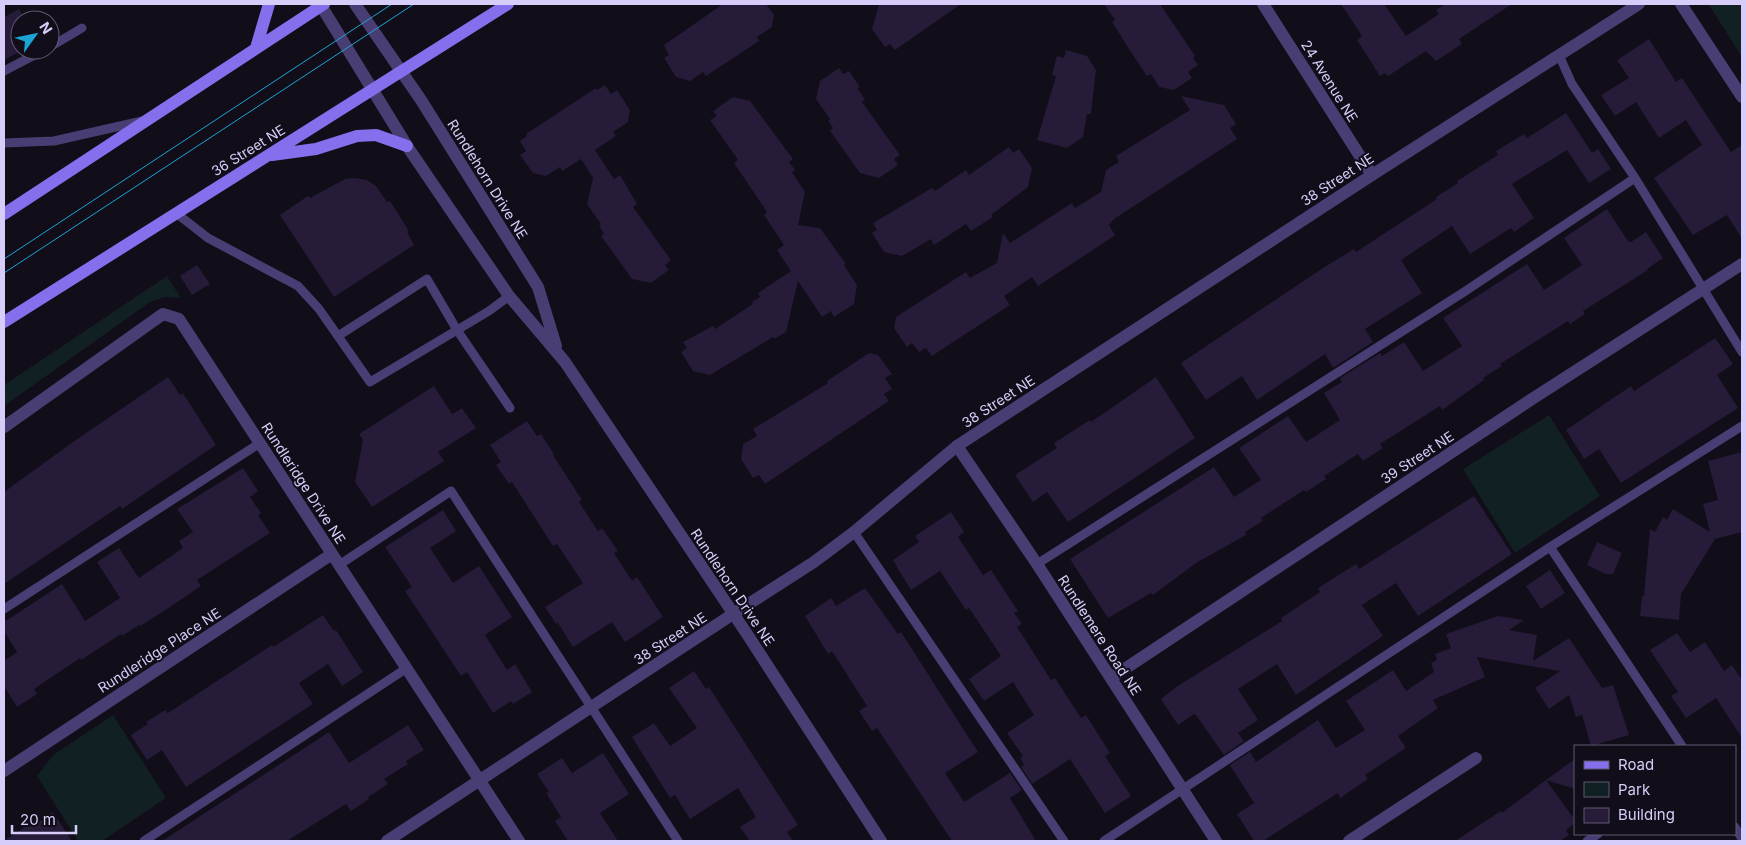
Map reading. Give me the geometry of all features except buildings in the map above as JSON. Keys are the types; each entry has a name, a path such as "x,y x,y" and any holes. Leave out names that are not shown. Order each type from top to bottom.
{"main road":[{"path":"256,48 269,4"},
{"path":"4,214 322,4"},
{"name":"36 Street NE","path":"4,322 508,4"},
{"path":"267,156 316,149 357,136 376,135 407,146"}],"street":[{"name":"Rundlehorn Drive NE","path":"322,4 407,146 509,296 557,351 733,614 881,841"},
{"name":"Rundlehorn Drive NE","path":"355,4 402,71 538,288 557,351"},
{"name":"24 Avenue NE","path":"1263,4 1372,175"},
{"name":"38 Street NE","path":"387,841 814,562 854,532 957,446 1372,175 1639,4"},
{"path":"1681,4 1742,97"},
{"name":"39 Street NE","path":"1111,678 1532,399 1742,264"},
{"name":"Rundleridge Drive NE","path":"4,427 163,314 179,319 519,841"},
{"name":"Rundlemere Road NE","path":"957,446 1037,564 1216,841"},
{"name":"Rundleridge Place NE","path":"4,771 332,554"},
{"path":"1349,841 1476,758"}],"lane":[{"path":"60,41 82,28"},
{"path":"1559,55 1572,84 1635,178 1742,352"},
{"path":"4,71 25,60"},
{"path":"4,143 54,141 147,120"},
{"path":"1037,564 1464,292 1635,178"},
{"path":"176,213 208,238 298,286 319,309 370,382 457,330 509,296"},
{"path":"338,336 427,280 457,330 510,408"},
{"path":"1104,841 1183,791 1550,547 1742,426"},
{"path":"4,609 260,443"},
{"path":"339,565 451,491 678,841"},
{"path":"854,532 1064,841"},
{"path":"1550,547 1681,745"},
{"path":"144,841 407,668"}],"green space":[{"path":"1742,4 1742,57 1709,5"},
{"path":"167,276 181,298 164,297 150,302 4,406 4,385"},
{"path":"1549,415 1600,496 1515,553 1463,469"},
{"path":"113,715 166,798 102,841 78,841 37,776 53,755"}],"tram line":[{"path":"4,259 392,4"},
{"path":"4,273 414,4"}]}
